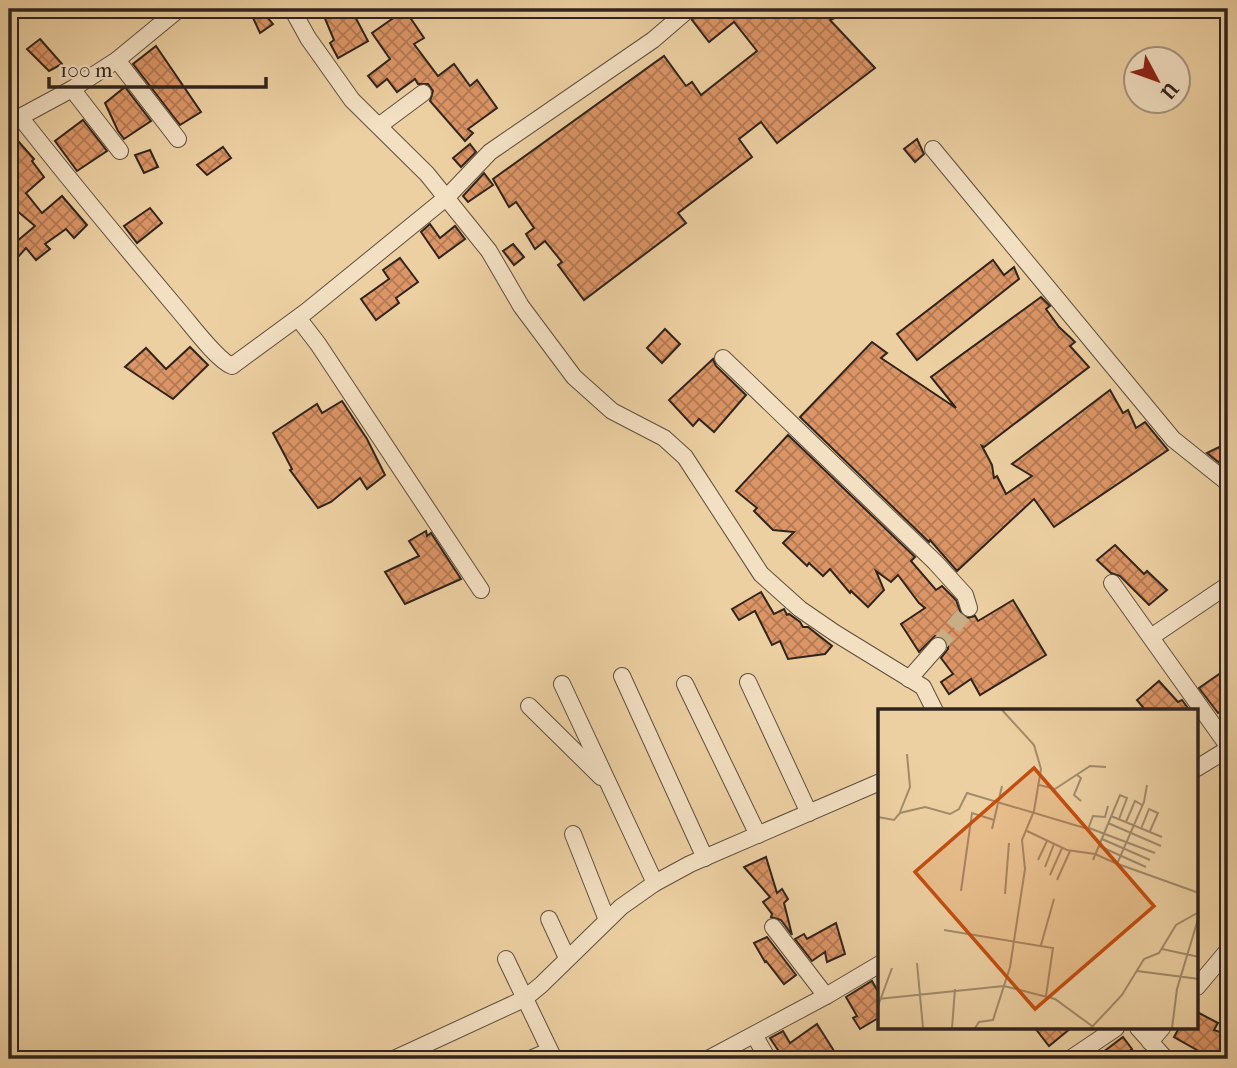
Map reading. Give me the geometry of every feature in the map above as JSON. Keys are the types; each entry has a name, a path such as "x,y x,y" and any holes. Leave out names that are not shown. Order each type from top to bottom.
{"street":[{"path":"179,9 117,60 72,89 14,120 187,321 229,365 240,362 298,318 447,197 490,152 653,40 689,9"},
{"path":"292,9 308,38 352,100 380,125 447,197 489,251 521,306 558,357 590,393 612,411 664,438 685,457 761,574 817,621 923,687 934,709"},
{"path":"117,60 178,139"},
{"path":"72,89 120,150"},
{"path":"380,125 422,93"},
{"path":"933,149 1173,439 1228,483"},
{"path":"298,318 481,590"},
{"path":"723,358 935,562 965,595 969,608"},
{"path":"1111,583 1228,747 1198,767"},
{"path":"1151,636 1228,585"},
{"path":"909,679 938,646"},
{"path":"622,676 705,858"},
{"path":"748,682 809,813"},
{"path":"562,684 655,883"},
{"path":"685,684 758,835"},
{"path":"529,706 610,786"},
{"path":"394,1059 524,999 607,920 655,883 705,858 878,783"},
{"path":"573,834 607,920"},
{"path":"549,919 567,958"},
{"path":"773,927 826,996"},
{"path":"1198,986 1228,950"},
{"path":"506,959 551,1055 530,1059"},
{"path":"708,1059 878,965"},
{"path":"1070,1059 1113,1030"},
{"path":"1140,1030 1166,1059"},
{"path":"1150,1042 1160,1030"},
{"path":"754,1035 768,1059"}],"building":[{"path":"249,9 260,9 273,24 260,33"},
{"path":"321,9 351,9 368,41 338,58 330,43 334,40"},
{"path":"699,9 856,9 830,20 875,68 777,143 761,122 739,139 752,157 678,213 686,223 584,300 558,265 562,262 545,241 535,249 526,234 534,228 516,202 509,207 493,179 664,56 686,86 692,82 701,95 757,51 734,22 709,42 692,20"},
{"path":"405,10 424,38 414,44 438,76 454,64 470,86 477,80 497,108 468,129 473,133 465,141 430,101 433,91 428,84 418,84 415,79 397,92 387,79 377,87 368,76 390,59 372,33"},
{"path":"40,39 62,64 49,71 27,49"},
{"path":"156,46 201,112 180,125 133,64"},
{"path":"125,87 151,121 124,139 105,103"},
{"path":"83,120 107,151 77,171 55,141"},
{"path":"917,139 924,154 915,162 904,149"},
{"path":"18,141 34,159 32,161 44,177 26,193 42,213 62,196 87,225 74,238 66,229 45,244 50,249 36,260 26,248 9,267 9,234 16,242 35,226 9,204 9,149"},
{"path":"470,144 476,152 461,167 453,158"},
{"path":"223,147 231,158 207,175 197,165"},
{"path":"150,150 158,167 144,173 135,155"},
{"path":"484,173 493,185 468,202 463,196"},
{"path":"150,208 162,223 137,243 124,226"},
{"path":"430,224 440,238 455,226 465,239 439,258 421,232"},
{"path":"513,244 524,257 514,265 503,251"},
{"path":"400,258 418,282 396,298 399,303 376,320 361,299 389,279 383,270"},
{"path":"993,260 1004,275 1014,267 1019,279 917,360 897,334"},
{"path":"1041,297 1050,306 1046,309 1059,327 1075,342 1070,346 1089,367 982,446 992,465 994,478 997,476 1006,494 1032,476 1012,464 1110,390 1123,413 1128,410 1136,428 1145,422 1168,450 1054,527 1034,499 957,571 930,540 929,542 800,417 872,342 887,353 881,358 956,408 931,377"},
{"path":"665,329 680,344 662,363 647,348"},
{"path":"190,347 208,365 173,399 125,367 146,348 166,369"},
{"path":"713,359 716,366 746,395 714,432 699,419 693,426 669,400"},
{"path":"342,401 367,439 385,475 367,489 360,478 331,502 318,508 290,470 292,469 273,433 317,404 322,413"},
{"path":"788,435 915,557 911,561 936,590 942,586 956,600 962,616 975,616 978,621 1013,600 1046,655 980,695 971,679 949,694 941,682 953,674 941,658 948,649 948,642 935,636 919,652 901,624 925,608 898,575 891,582 876,571 884,590 868,607 851,591 850,593 830,569 823,576 809,563 807,566 783,543 794,532 773,530 754,511 757,508 736,491"},
{"path":"1219,447 1226,463 1222,465 1207,453"},
{"path":"426,531 427,536 431,533 461,579 405,604 385,572 419,556 409,541"},
{"path":"1115,545 1144,574 1147,571 1167,590 1149,605 1120,576 1111,573 1097,560"},
{"path":"761,592 774,614 784,609 787,615 832,646 825,654 788,659 780,641 772,645 755,611 739,620 732,609"},
{"path":"1228,668 1228,706 1218,713 1199,688"},
{"path":"1159,681 1178,702 1182,700 1189,709 1144,709 1137,700"},
{"path":"766,857 777,893 782,889 788,899 784,903 792,935 781,920 771,917 772,914 763,902 770,897 744,867"},
{"path":"836,923 845,954 827,962 825,952 812,961 795,939 804,934 807,939"},
{"path":"767,937 796,975 784,984 765,962 754,943"},
{"path":"872,981 878,992 878,1018 860,1029 853,1018 857,1016 846,997"},
{"path":"1198,1013 1218,1023 1214,1030 1228,1035 1228,1059 1213,1059 1174,1037 1178,1030 1198,1030"},
{"path":"817,1024 834,1051 823,1059 784,1059 770,1038 783,1031 790,1043"},
{"path":"1037,1030 1069,1030 1049,1046"},
{"path":"1123,1037 1132,1049 1120,1059 1094,1059"}],"tunnel":[{"path":"938,646 969,608"}]}
